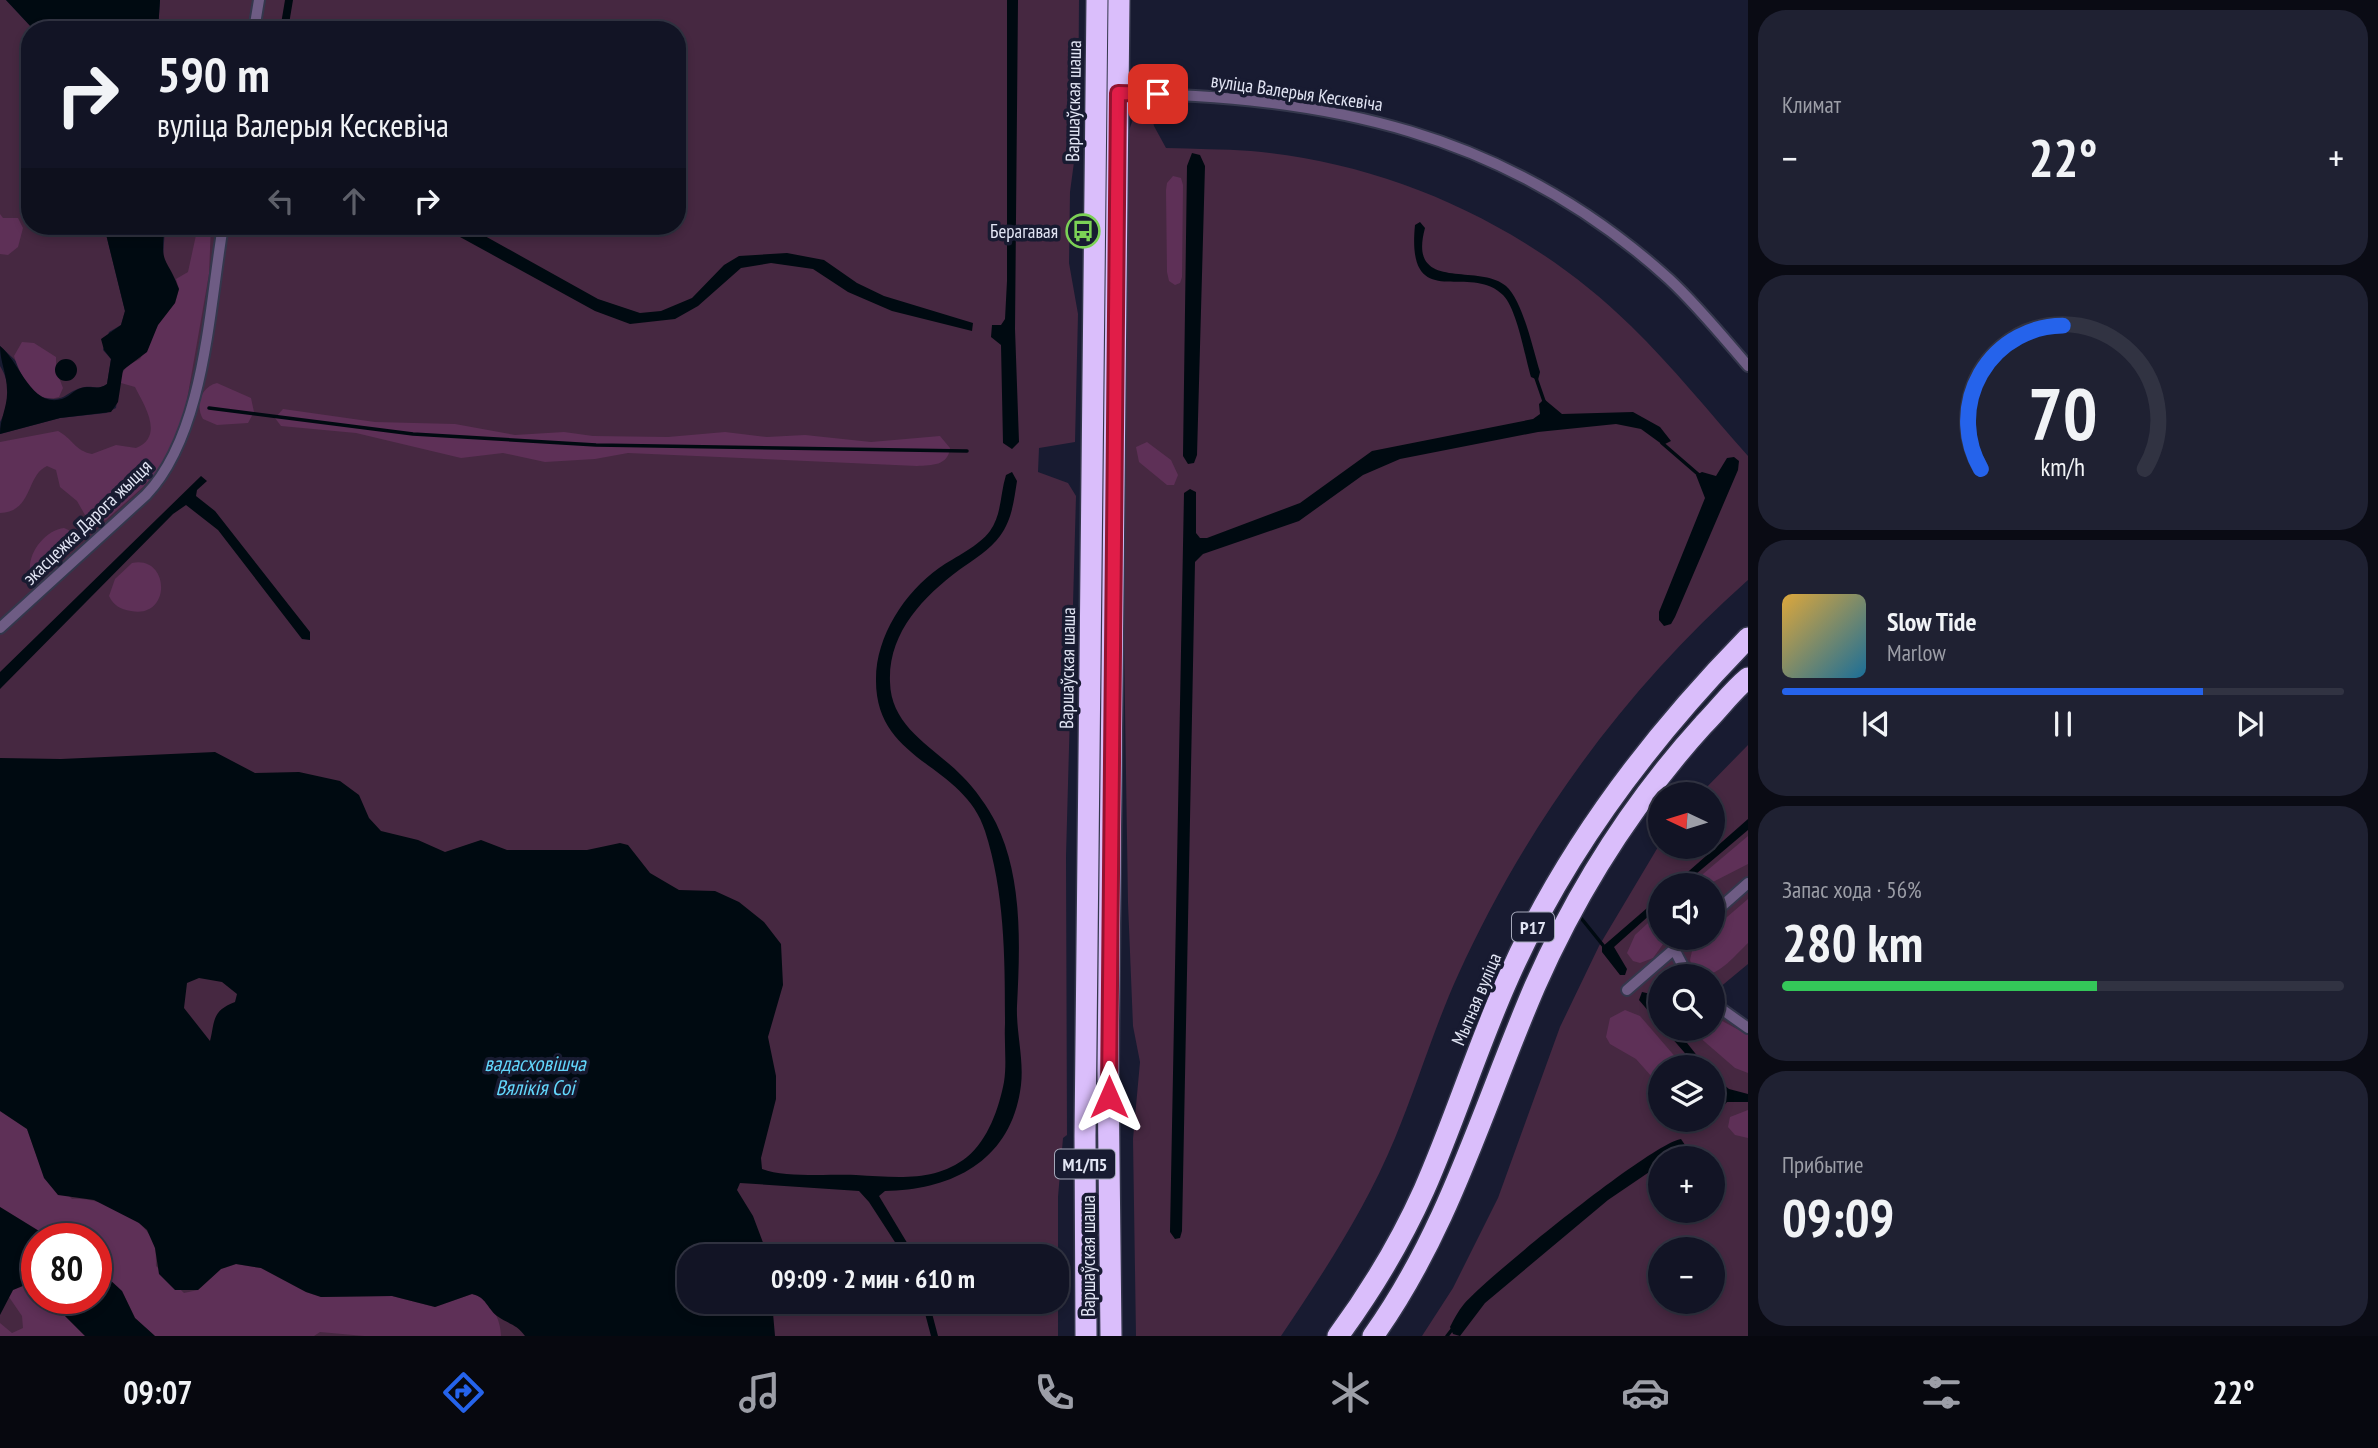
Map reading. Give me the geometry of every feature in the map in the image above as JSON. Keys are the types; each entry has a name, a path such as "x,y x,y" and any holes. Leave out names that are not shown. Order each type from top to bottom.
{"highway":[{"name":"Варшаўская шаша","path":"1086,1336 1085,1136 1097,0"},
{"name":"Варшаўская шаша","path":"1111,1336 1108,1070 1119,0"},
{"name":"Мытная вуліца","path":"1338,1336 1389,1258 1423,1191 1506,983 1568,865 1638,762 1692,695 1748,638"},
{"name":"Р17","path":"1373,1336 1405,1287 1444,1214 1536,985 1580,899 1640,799 1748,678"}],"street":[{"path":"256,21 259,0"},
{"name":"вуліца Валерыя Кескевіча","path":"1096,92 1187,94 1322,109 1386,122 1465,148 1540,186 1620,239 1671,281 1748,366"},
{"name":"экасцежка Дарога жыцця","path":"0,628 146,495 178,452 195,397 222,235"},
{"path":"1725,903 1748,883"},
{"path":"1627,990 1673,950"},
{"path":"1725,1012 1748,1028"}],"shaded area":[{"path":"0,0 6,0 26,21 21,21 21,235 106,235 125,311 121,325 109,332 103,350 111,359 107,384 104,386 85,387 56,399 42,397 15,360 0,346"},
{"path":"160,0 1079,0 1078,132 1070,192 1069,263 1078,314 1075,442 1039,448 1038,472 1068,483 1076,496 1066,856 1067,1135 1063,1138 1058,1197 1058,1244 677,1244 677,1314 1058,1314 1058,1336 0,1336 0,434 60,418 106,413 116,408 120,376 176,282 163,260 164,235 686,235 686,21 159,21"},
{"path":"1149,103 1154,126 1166,148 1251,151 1356,169 1456,206 1504,230 1549,259 1631,326 1748,456 1748,580 1703,622 1620,713 1547,813 1485,919 1458,975 1395,1138 1371,1190 1328,1264 1281,1336 1136,1336 1133,1139 1140,1062 1133,1026 1128,903 1123,578 1128,133 1136,111"},
{"path":"1173,176 1181,178 1183,185 1182,277 1180,283 1175,285 1169,281 1167,272 1166,190 1167,183"},
{"path":"0,214 3,218 18,218 21,235 18,247 8,255 0,254"},
{"path":"196,235 211,235 209,274 184,417 161,467 106,520 99,521 85,515 77,501 60,487 56,470 47,466 35,477 24,500 18,506 11,511 0,513 0,442 58,431 81,450 92,454 116,445 136,448 145,443 151,428 150,420 135,387 121,383 120,376 128,365 140,359 158,325 175,303 179,289 176,279 188,272"},
{"path":"22,342 34,343 56,357 56,370 63,388 59,397 42,397 29,387 14,356"},
{"path":"0,366 8,394 0,422"},
{"path":"217,383 251,398 254,412 248,423 217,425 203,419 201,397 207,388"},
{"path":"283,409 375,422 455,424 515,435 564,432 593,436 668,437 725,432 767,437 805,435 871,442 940,436 950,448 943,461 934,465 917,466 628,453 595,459 545,462 503,453 461,458 356,433 281,426 275,418"},
{"path":"1147,442 1171,460 1178,475 1174,485 1167,485 1139,462 1136,447"},
{"path":"64,528 75,533 75,547 56,555 42,578 32,578 30,562 37,546 49,534"},
{"path":"132,563 145,563 154,568 159,577 159,597 154,606 144,611 121,608 109,596 115,579"},
{"path":"1748,745 1748,964 1725,983 1725,964 1648,964 1648,1041 1725,1041 1725,1011 1748,1027 1748,1336 1422,1336 1453,1288 1498,1198 1560,1027 1599,946 1651,859 1726,859 1726,782 1712,782"},
{"path":"1748,836 1748,864 1725,876 1725,873 1704,873 1721,859 1726,859 1726,855"},
{"path":"1748,899 1748,943 1725,965 1691,964 1693,950 1725,950 1725,919"},
{"path":"1648,923 1648,950 1659,950 1653,958 1640,963 1633,961 1627,953 1635,935"},
{"path":"1625,1010 1640,1016 1648,1025 1648,1041 1662,1041 1674,1055 1648,1055 1648,1072 1636,1059 1610,1044 1606,1037 1610,1018"},
{"path":"1725,1023 1748,1035 1748,1073 1735,1068 1725,1059 1725,1055 1720,1055 1704,1041 1725,1041"},
{"path":"1748,1110 1748,1138 1735,1135 1728,1127 1730,1117"},
{"path":"0,1111 27,1129 41,1168 72,1199 106,1204 138,1222 152,1239 156,1266 184,1293 198,1290 221,1269 236,1264 261,1268 321,1297 392,1296 435,1307 472,1294 489,1304 499,1323 501,1336 364,1336 320,1332 314,1336 155,1336 135,1318 122,1291 112,1282 112,1223 26,1223 0,1207"},
{"path":"21,1287 21,1314 63,1314 85,1336 0,1336 0,1323 12,1333 23,1328 22,1316 9,1297 13,1290"}],"water":[{"path":"6,0 160,0 159,21 26,21"},
{"path":"285,0 293,0 290,21 282,21"},
{"path":"1007,0 1018,0 1015,329 1019,442 1012,449 1003,443 1001,345 991,337 992,325 1001,325 1005,319 1007,281"},
{"path":"1192,153 1200,155 1205,166 1197,455 1194,463 1188,464 1183,456 1187,166"},
{"path":"1420,222 1425,228 1422,248 1426,262 1435,269 1494,279 1512,293 1531,339 1540,372 1538,380 1531,377 1516,322 1503,295 1489,286 1430,278 1420,270 1415,253 1415,225"},
{"path":"106,235 164,235 165,260 179,289 175,303 158,325 147,352 123,370 118,402 111,412 60,418 0,434 7,390 0,346 42,397 62,399 81,388 107,384 111,359 104,350 101,339 121,325 125,311"},
{"path":"456,235 483,235 598,299 640,313 661,311 692,298 724,265 739,256 787,253 824,260 857,283 884,296 973,323 972,331 892,311 848,292 813,269 771,263 741,268 698,306 675,319 630,324 595,311"},
{"path":"66,359 74,362 77,370 74,378 66,381 58,378 55,370 58,362"},
{"path":"1544,399 1562,414 1633,412 1660,427 1671,441 1663,445 1641,429 1616,424 1538,432 1400,459 1363,475 1299,521 1203,554 1195,562 1182,1231 1180,1238 1175,1239 1170,1232 1184,493 1190,489 1196,492 1196,533 1200,538 1207,538 1300,503 1372,451 1533,419 1540,414 1539,404"},
{"path":"1734,457 1739,461 1738,470 1675,617 1671,624 1664,626 1659,620 1659,612 1705,498 1696,475 1702,472 1716,476 1727,458"},
{"name":"вадасховішча Вялікія Соі","path":"1012,472 1017,481 1012,510 1004,530 991,546 933,592 910,618 895,648 890,682 892,698 906,724 967,781 996,823 1005,844 1015,890 1019,937 1017,1016 1021,1085 1015,1111 1006,1133 992,1151 975,1166 934,1185 885,1191 879,1196 908,1244 896,1244 859,1191 740,1183 737,1190 753,1216 764,1244 677,1244 677,1314 773,1314 775,1336 525,1336 472,1294 435,1307 392,1296 321,1297 261,1268 236,1264 221,1269 198,1290 175,1290 159,1274 155,1248 147,1230 139,1223 94,1200 58,1195 44,1178 27,1129 0,1111 0,758 61,759 215,752 255,773 299,772 340,781 359,795 369,818 381,831 418,840 445,852 481,840 507,850 587,850 620,843 628,845 650,873 679,890 715,891 739,902 764,922 781,944 783,985 768,1037 776,1076 776,1099 761,1158 762,1169 795,1175 900,1177 928,1175 954,1165 967,1157 981,1142 992,1123 1004,1082 1004,951 997,878 985,831 974,808 959,790 904,746 890,728 879,707 877,663 887,631 904,602 939,568 985,536 999,511 1006,475","holes":["199,978 222,982 237,994 235,1002 218,1013 210,1041 184,1008 187,983"]},
{"path":"201,476 207,481 197,490 196,496 215,511 310,632 310,640 302,639 218,530 186,505 173,514 0,689 0,672"},
{"path":"1748,819 1748,830 1726,849 1726,838"},
{"path":"1703,859 1714,859 1697,873 1687,873"},
{"path":"1648,907 1648,917 1614,947 1627,969 1625,975 1620,975 1602,952 1602,947"},
{"path":"1642,992 1648,994 1648,1011 1639,1000"},
{"path":"1674,1041 1685,1041 1697,1055 1687,1055"},
{"path":"1725,1086 1748,1094 1748,1102 1725,1104"},
{"path":"1681,1139 1685,1145 1684,1146 1664,1146"},
{"path":"1648,1156 1648,1173 1608,1200 1485,1303 1460,1336 1453,1334 1450,1327 1456,1315 1479,1289 1570,1213"},
{"path":"0,1207 26,1223 21,1223 21,1287 13,1290 0,1315"},
{"path":"112,1282 122,1291 135,1318 155,1336 85,1336 63,1314 112,1314"},
{"path":"925,1314 932,1314 938,1336 931,1336"}],"waterway":[{"path":"1536,378 1545,404"},
{"path":"209,408 413,434 596,445 967,451"},
{"path":"1662,443 1699,475"},
{"path":"1581,918 1606,949"},
{"path":"1447,1336 1454,1327"}],"place":[{"name":"Берагавая","path":"1083,231"}],"route":[{"path":"1109,1097 1118,93 1158,94"}]}
